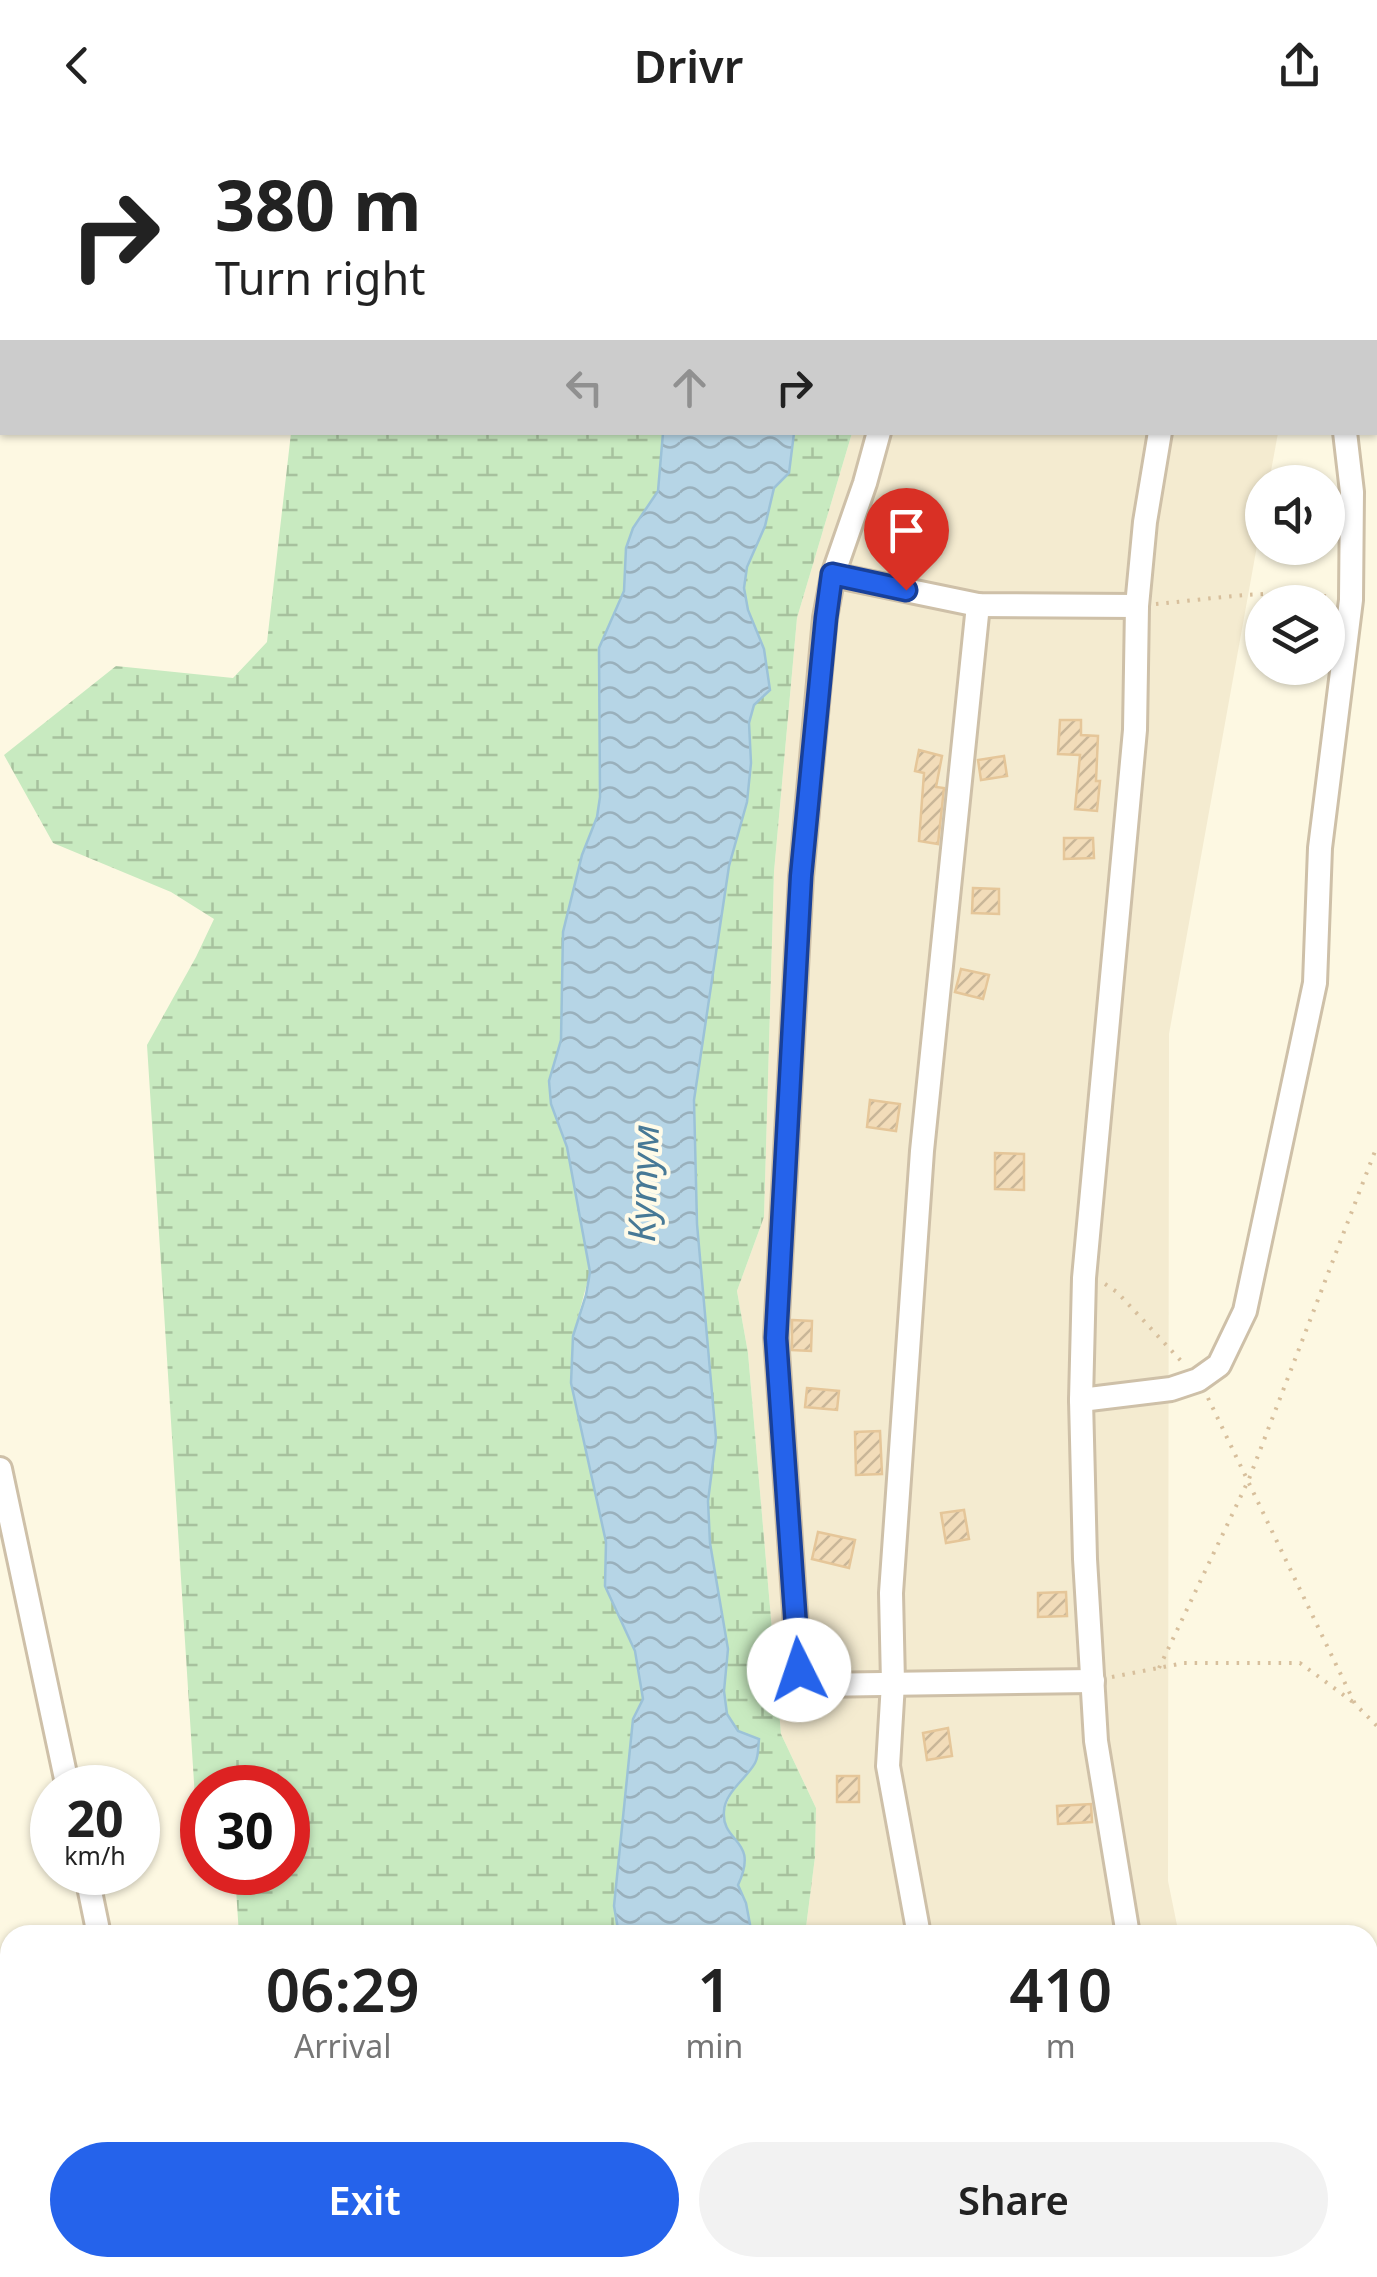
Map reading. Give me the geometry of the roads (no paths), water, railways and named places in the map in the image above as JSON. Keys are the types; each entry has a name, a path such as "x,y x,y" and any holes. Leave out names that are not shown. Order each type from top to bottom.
{"street":[{"path":"878,435 866,483 832,574 801,876 776,1338 799,1670 804,1682 815,1685 1093,1681"},
{"path":"1126,1925 1096,1741 1080,1400 1084,1278 1134,730 1137,606 1144,522 1159,435"},
{"path":"1080,1400 1171,1388 1198,1380 1218,1366 1245,1311 1315,983 1320,848 1351,600 1352,492 1346,435"},
{"path":"832,574 978,605 1137,606"},
{"path":"917,1925 888,1766 893,1683 891,1592 922,1151 978,605"},
{"path":"0,1469 63,1765"},
{"path":"91,1895 97,1925"}],"water":[{"name":"Кутум","path":"663,435 794,435 789,473 774,488 765,526 747,567 744,588 748,610 764,649 770,690 754,705 749,723 751,763 747,802 729,866 694,1100 697,1224 716,1438 708,1501 710,1543 728,1649 724,1691 727,1714 738,1731 759,1739 755,1763 728,1798 724,1811 728,1830 745,1858 738,1885 750,1925 617,1925 614,1906 633,1719 643,1699 635,1651 605,1586 606,1542 571,1383 573,1336 590,1272 567,1147 551,1104 549,1081 561,1040 563,932 600,797 599,648 624,591 626,548 633,528 658,491"}]}
